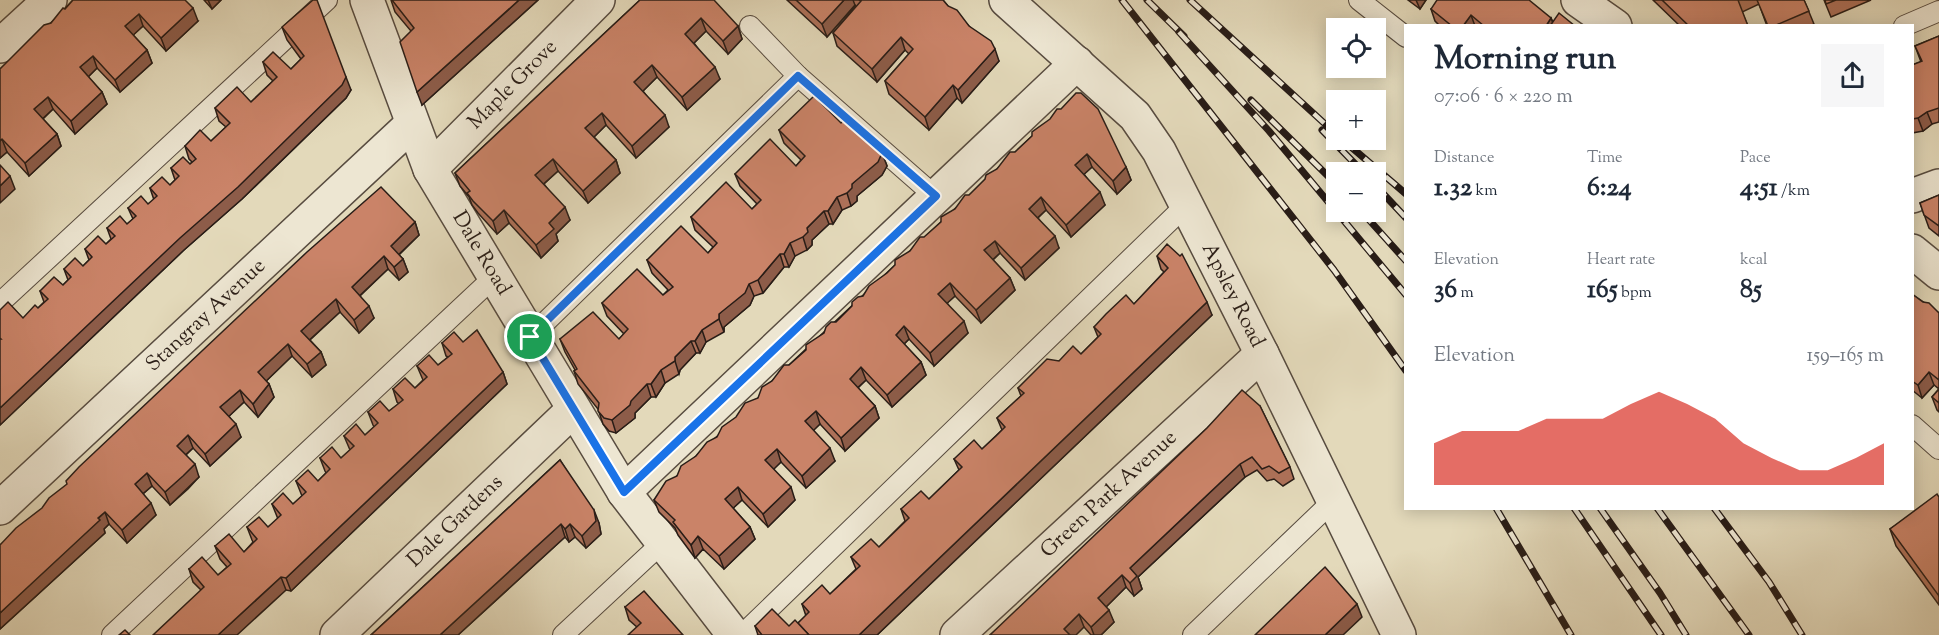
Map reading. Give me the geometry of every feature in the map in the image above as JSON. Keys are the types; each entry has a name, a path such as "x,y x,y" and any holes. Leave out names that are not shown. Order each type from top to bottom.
{"street":[{"path":"0,46 50,0"},
{"name":"Dale Road","path":"367,0 430,169 624,492 734,635"},
{"name":"Maple Grove","path":"430,169 598,0"},
{"name":"Apsley Road","path":"1006,0 1135,116 1159,151 1262,354 1399,635"},
{"path":"1578,0 1612,24"},
{"path":"624,492 1077,63"},
{"name":"Stangray Avenue","path":"0,508 412,124"},
{"path":"1914,195 1939,186"},
{"path":"1914,253 1939,273"},
{"name":"Green Park Avenue","path":"957,635 1262,354"},
{"name":"Dale Gardens","path":"337,635 573,410"}],"lane":[{"path":"0,303 327,0"},
{"path":"1359,0 1404,35"},
{"path":"1909,24 1939,11"},
{"path":"750,26 798,76 936,196"},
{"path":"530,337 798,76"},
{"path":"742,635 1186,205"},
{"path":"112,635 494,277"},
{"path":"1914,427 1939,449"},
{"path":"1194,635 1333,501"},
{"path":"563,635 662,543"}],"building":[{"path":"73,0 185,0 193,8 161,38 139,14 125,26 147,50 115,80 93,56 80,67 102,92 71,121 48,97 34,109 57,134 25,163 2,139 0,141 0,69"},
{"path":"313,0 317,0 346,77 342,85 238,187 180,238 0,408 0,310 8,302 23,318 35,305 38,308 48,299 40,291 54,277 63,285 71,277 64,269 75,258 83,266 92,257 85,249 98,236 106,244 115,236 107,228 120,216 127,224 136,216 128,208 141,196 148,204 157,196 150,188 162,177 170,185 179,176 171,168 183,157 190,164 196,159 185,146 200,130 211,141 230,123 215,108 237,87 251,102 277,77 263,62 273,52 291,69 304,56 282,27"},
{"path":"392,0 519,0 417,92 400,42 414,28"},
{"path":"640,0 714,0 738,26 723,41 701,18 685,34 715,67 682,97 652,65 634,82 665,115 632,146 602,113 585,128 616,160 583,191 553,159 535,175 565,207 549,223 554,229 536,245 504,210 493,221 473,201 467,193 470,191 455,173"},
{"path":"796,0 844,0 822,24"},
{"path":"859,0 943,0 948,6 957,10 969,26 991,41 995,49 958,90 953,85 925,117 885,81 913,49 901,37 872,69 833,33 861,1"},
{"path":"1437,0 1529,0 1551,18 1547,24 1482,24 1471,15 1464,24 1450,24 1431,9"},
{"path":"1662,0 1738,0 1747,24 1687,24"},
{"path":"1757,0 1804,0 1809,11 1779,24 1767,24"},
{"path":"1559,13 1573,24 1551,24"},
{"path":"1939,36 1939,108 1914,119 1914,64 1922,61 1915,46"},
{"path":"1076,93 1081,93 1098,109 1126,167 1113,181 1087,154 1075,165 1100,192 1066,225 1041,197 1029,209 1055,236 1021,268 995,241 984,250 1010,278 976,310 950,283 938,294 964,321 930,353 904,326 896,335 921,362 887,395 861,367 850,379 875,406 841,438 816,411 805,421 830,448 802,476 777,449 765,460 791,487 763,514 738,487 725,499 750,527 719,556 698,536 691,545 673,522 675,520 654,500 666,481 677,476 681,466 696,456 707,442 717,437 722,427 736,417 745,403 758,398 762,387 772,381 784,365 789,365 806,350 806,345 824,333 831,322 836,322 852,306 852,302 863,296 869,286 895,265 895,260 910,251 920,237 924,237 941,222 941,217 955,209 965,195 969,195 985,179 986,175 997,169 1010,152 1015,152 1032,136 1032,132 1050,119 1057,109 1061,109"},
{"path":"814,96 841,123 846,117 882,153 878,162 852,184 852,188 847,193 837,197 828,211 824,211 807,228 808,232 803,237 790,243 784,254 780,254 758,280 749,284 745,293 719,314 719,319 702,330 695,341 691,341 675,357 675,361 661,370 651,384 647,384 631,401 630,405 612,420 604,418 598,411 599,403 574,371 577,369 560,339 593,312 619,339 628,329 602,303 637,269 663,295 673,287 647,260 681,226 708,253 717,243 691,217 726,182 752,209 761,200 735,174 770,139 796,166 805,156 779,130"},
{"path":"0,165 10,176 0,186"},
{"path":"381,187 415,222 391,246 403,259 394,267 384,256 352,287 369,306 354,320 336,299 301,331 321,352 307,364 288,344 258,372 269,384 253,404 240,390 220,407 236,424 205,454 188,435 177,446 195,464 183,476 165,492 147,473 135,484 151,503 122,530 105,512 98,518 100,520 0,613 0,545 16,528 42,508 49,498 67,484 66,481 79,467 307,252"},
{"path":"1939,195 1939,226 1924,215 1920,203"},
{"path":"1167,244 1180,256 1182,254 1207,302 859,635 809,635 798,623 809,612 802,604 822,585 830,594 860,566 851,557 871,539 879,547 909,518 901,509 921,491 929,499 962,467 954,459 974,440 982,449 1005,427 997,418 1024,393 1018,388 1047,359 1059,361 1073,346 1081,354 1101,334 1094,327 1126,295 1134,304 1168,268 1157,256"},
{"path":"1914,295 1923,302 1929,303 1939,313 1939,380 1929,372 1918,385 1914,382"},
{"path":"477,330 503,372 286,578 281,577 218,635 153,635 204,587 189,569 202,557 218,575 231,564 215,546 229,534 244,552 257,539 247,527 259,517 268,527 281,515 272,504 283,493 293,504 306,492 296,481 308,470 318,481 330,469 320,458 332,447 341,458 354,446 344,436 356,424 365,435 378,423 368,412 380,401 389,411 403,400 393,389 405,378 415,388 427,377 417,366 429,355 438,365 452,354 442,343 454,332 463,342"},
{"path":"1939,389 1939,403 1932,397"},
{"path":"1242,390 1260,406 1290,467 1279,473 1269,466 1262,469 1252,457 1240,464 1130,568 1137,576 1130,583 1122,575 1098,598 1109,610 1091,627 1079,614 1064,629 1070,635 990,635 1207,428"},
{"path":"560,460 594,510 596,521 582,536 570,524 565,529 561,524 442,635 371,635"},
{"path":"1937,494 1939,497 1939,596 1890,529"},
{"path":"1325,567 1357,604 1325,635 1255,635"},
{"path":"644,591 683,635 628,635 641,623 625,607"},
{"path":"772,609 789,626 795,620 809,635 762,635 755,626"},
{"path":"125,630 130,635 119,635"}],"railway":[{"path":"1122,0 1334,270 1404,368"},
{"path":"1147,0 1184,36"},
{"path":"1190,0 1326,125"},
{"path":"1179,32 1269,131 1404,293"},
{"path":"1251,100 1326,174"},
{"path":"1322,130 1353,162"},
{"path":"1355,150 1404,192"},
{"path":"1386,197 1404,216"},
{"path":"1371,222 1404,259"},
{"path":"1497,510 1571,635"},
{"path":"1575,510 1661,635"},
{"path":"1601,510 1660,593 1686,635"},
{"path":"1658,510 1749,635"},
{"path":"1715,510 1769,582 1802,635"}],"route":[{"path":"798,76 936,196 624,492 530,337 798,76"}]}
